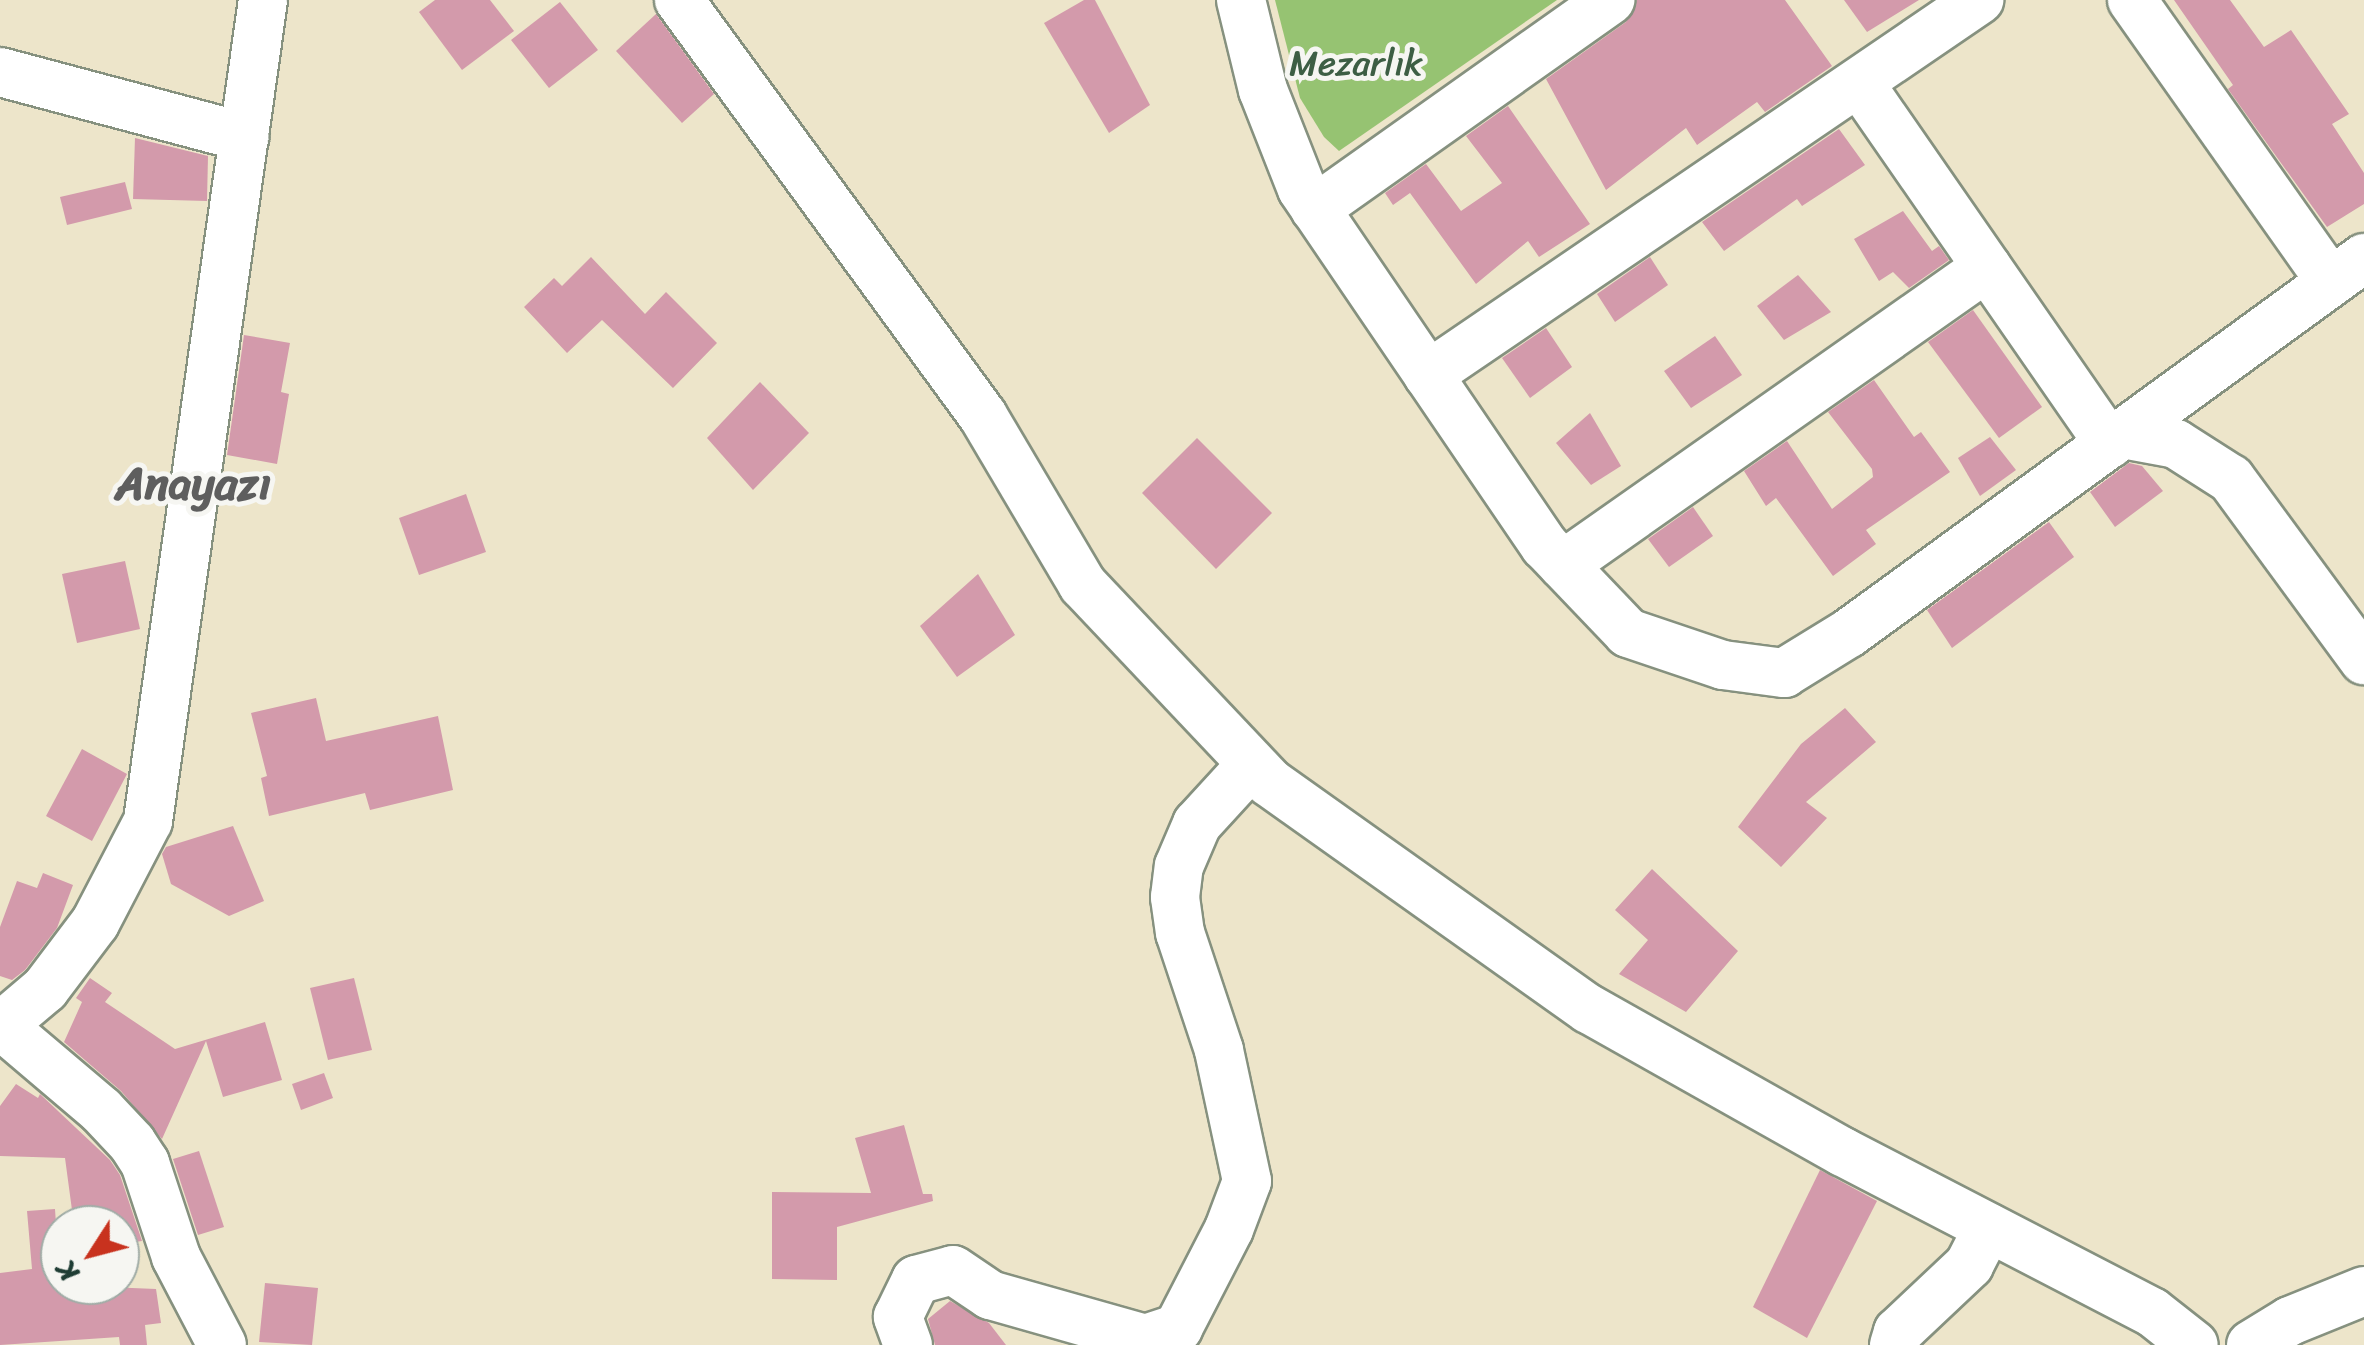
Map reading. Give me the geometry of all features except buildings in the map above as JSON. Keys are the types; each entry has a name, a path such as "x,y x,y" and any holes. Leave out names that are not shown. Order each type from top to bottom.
{"street":[{"path":"222,1345 176,1257 145,1162 101,1110 1,1026 45,989 94,923 148,821 263,0"},
{"path":"680,0 983,416 1083,585 1269,782 1588,1010 1843,1152 2152,1312 2194,1345"},
{"path":"1241,0 1263,90 1302,189 1545,546 1628,633 1723,665 1784,673 1849,632 2347,270 2132,0"},
{"path":"1315,209 1610,0"},
{"path":"1428,375 1860,84 1960,6"},
{"path":"0,72 245,137"},
{"path":"1860,84 1987,267 2115,439 2176,444 2230,480 2364,660"},
{"path":"1563,565 1987,267"},
{"path":"908,1345 898,1318 916,1280 953,1270 990,1295 1145,1339 1178,1328 1229,1229 1246,1180 1218,1050 1180,933 1176,897 1179,866 1197,824 1252,764"},
{"path":"1894,1345 1898,1332 1968,1265 1988,1228"},
{"path":"2251,1345 2290,1321 2364,1290"}],"green space":[{"name":"Mezarlık","path":"1275,0 1557,0 1339,151 1324,137 1300,98"}],"district":[{"name":"Anayazı","path":"193,485"}]}
